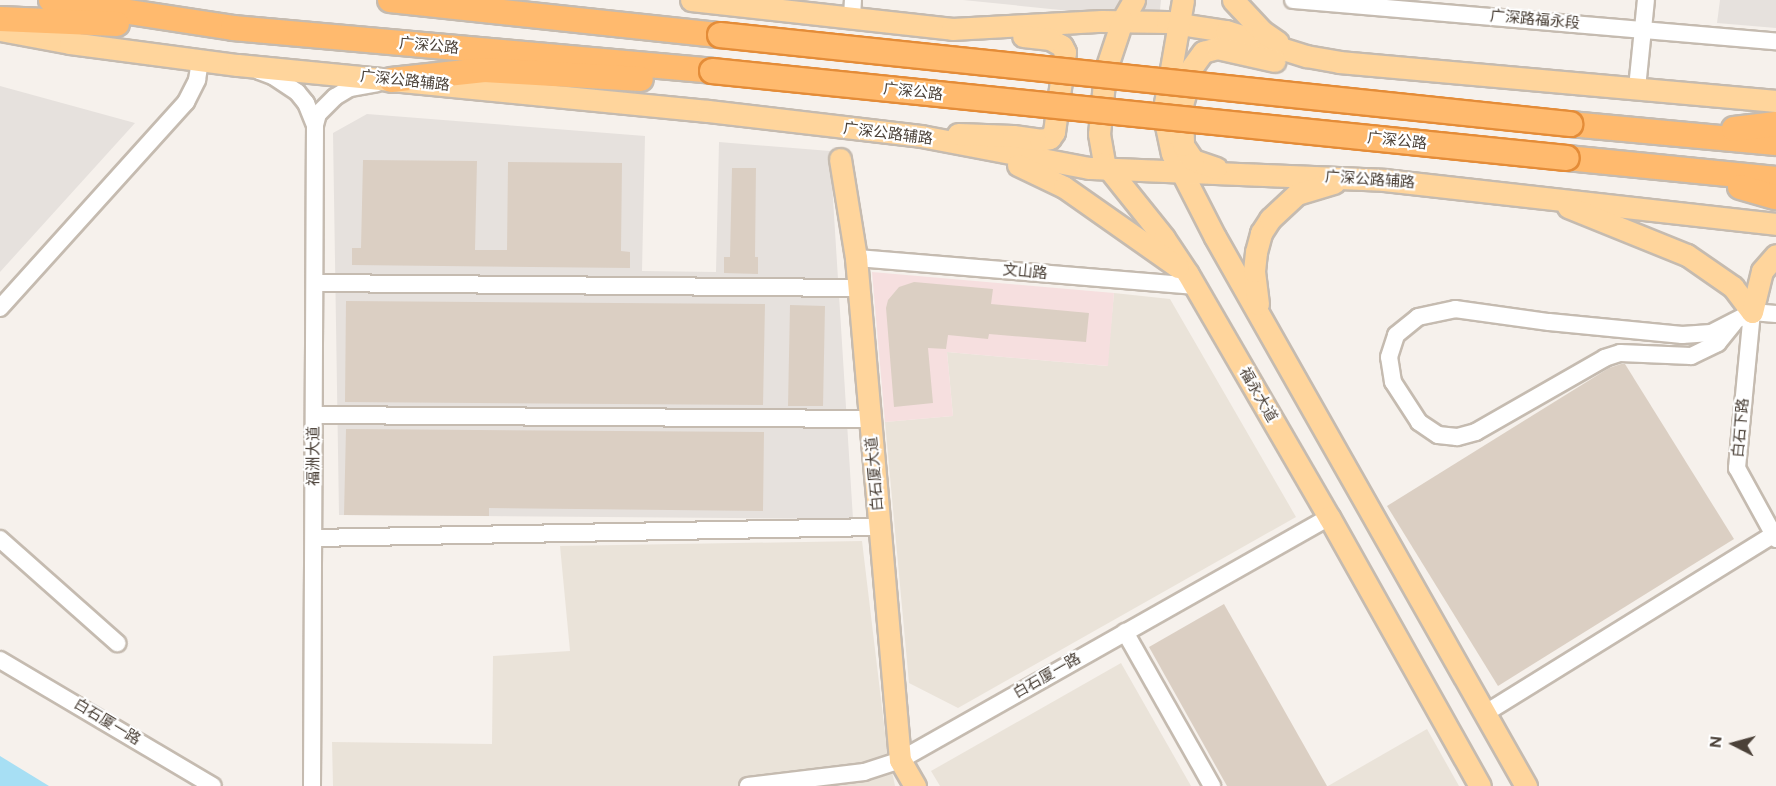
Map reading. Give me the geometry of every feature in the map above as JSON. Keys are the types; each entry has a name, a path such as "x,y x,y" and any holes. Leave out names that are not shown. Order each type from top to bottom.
{"highway":[{"name":"广深公路","path":"51,0 233,28 712,72 1776,179"},
{"path":"393,0 1776,144"},
{"path":"0,19 233,28"},
{"path":"391,80 484,70 636,80 712,72"},
{"path":"1683,135 1776,124"},
{"path":"1671,168 1776,197"}],"main road":[{"path":"691,0 852,9 952,29 1042,38 1062,46 1065,61 1057,124 1050,138 1040,140 985,134 921,136"},
{"name":"福永大道","path":"1134,0 1122,21 1109,58 1104,83 1100,144 1108,169 1153,224 1191,280 1329,517 1480,786"},
{"path":"1183,0 1167,87 1165,121 1172,153 1262,319 1526,786"},
{"path":"1233,0 1262,31 1306,56"},
{"path":"952,29 1122,21 1178,23 1226,31 1306,56 1356,64 1776,101"},
{"name":"广深公路辅路","path":"0,30 70,43 238,65 708,111 921,136 1066,165 1108,169 1253,172 1384,180 1776,224"},
{"path":"1253,172 1203,165 1187,154 1183,145 1182,105 1188,79 1197,58 1210,49 1217,48 1308,67 1356,64"},
{"path":"976,147 1064,187 1191,280"},
{"name":"白石厦大道","path":"840,159 859,288 900,760 915,786"},
{"path":"1262,319 1254,271 1261,234 1270,219 1297,194 1316,187 1336,183 1384,180"},
{"path":"1542,196 1687,255 1733,287 1752,312"},
{"path":"1752,312 1762,271 1776,255"}],"street":[{"name":"广深路福永段","path":"1293,0 1320,0 1776,41"},
{"path":"1637,88 1646,0"},
{"path":"0,308 186,102 193,92 200,60"},
{"path":"238,65 273,76 286,83 306,103 315,125"},
{"path":"315,125 318,114 335,97 350,88 391,80"},
{"name":"福洲大道","path":"312,786 315,125"},
{"name":"文山路","path":"856,258 1191,280"},
{"path":"315,283 859,288"},
{"path":"1734,323 1718,343 1691,356 1620,353 1605,358 1476,432 1457,436 1438,435 1419,422 1393,382 1389,357 1396,335 1418,317 1455,309 1549,322 1682,335 1711,333 1752,312 1776,314"},
{"name":"白石下路","path":"1752,312 1737,468 1775,537"},
{"path":"315,415 870,419"},
{"name":"白石厦一路","path":"748,786 864,772 900,760 1329,517"},
{"path":"314,538 879,527"},
{"path":"1484,714 1775,537"},
{"path":"0,539 117,643"},
{"path":"1125,632 1212,786"},
{"name":"白石厦一路","path":"0,660 213,786"}],"shaded area":[{"path":"963,0 1161,0 1159,20"},
{"path":"1720,0 1776,0 1776,28 1717,23"},
{"path":"0,86 135,123 0,272"},
{"path":"367,114 645,136 642,271 716,272 719,142 830,151 853,519 339,515 333,133"},
{"path":"872,272 1114,293 1108,366 947,352 953,416 885,422"},
{"path":"1114,293 1170,299 1296,517 958,708 909,683 885,422 953,416 947,352 1107,366"},
{"path":"862,541 886,741 895,786 333,786 332,742 492,744 493,656 570,651 560,546"},
{"path":"1121,663 1191,786 940,786 931,771"},
{"path":"1427,729 1459,786 1328,786"}],"water":[{"path":"0,756 49,786 0,786"}],"building":[{"path":"363,160 477,161 475,250 507,250 508,162 622,163 621,251 630,252 630,268 352,265 352,248 361,248"},
{"path":"732,168 756,168 755,257 758,257 758,274 724,273 724,257 730,257"},
{"path":"914,282 993,289 991,304 1089,313 1086,342 989,334 988,339 948,335 946,349 928,348 933,403 894,407 886,308 888,300 899,287"},
{"path":"346,301 765,304 763,405 345,402"},
{"path":"790,305 825,306 823,406 788,406"},
{"path":"1625,364 1734,539 1498,686 1387,506 1609,368"},
{"path":"346,429 764,432 763,511 489,508 489,516 344,515"},
{"path":"1224,604 1327,786 1227,786 1149,647"}]}
